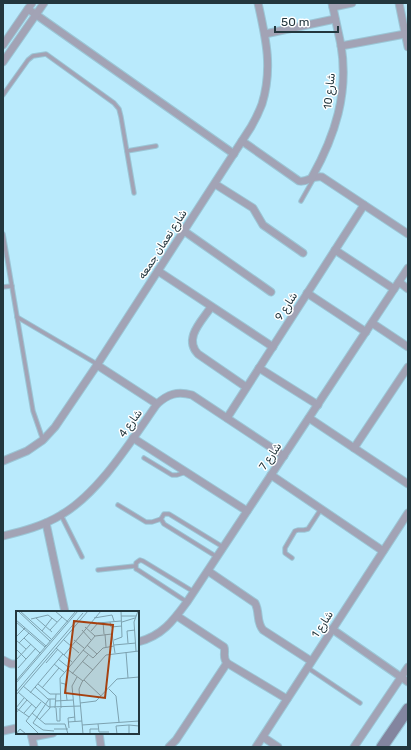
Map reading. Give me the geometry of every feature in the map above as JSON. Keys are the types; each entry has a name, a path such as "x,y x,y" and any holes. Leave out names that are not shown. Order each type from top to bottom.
{"street":[{"path":"3,62 44,3"},
{"name":"شارع نعمان جمعه","path":"3,461 27,451 56,427 251,127 261,106 267,83 268,59 258,3"},
{"path":"332,5 352,3"},
{"path":"399,3 408,47"},
{"name":"شارع 10","path":"314,177 328,147 339,112 343,75 341,46 332,5"},
{"path":"3,45 30,6 36,15 234,154"},
{"path":"264,34 335,19"},
{"path":"341,46 405,34"},
{"path":"242,141 299,181 306,181 314,177 322,177 408,234"},
{"path":"215,184 253,208 263,225 303,253"},
{"name":"شارع 9","path":"227,418 364,205"},
{"path":"184,231 271,292"},
{"path":"335,250 394,289"},
{"name":"شارع 7","path":"139,642 151,638 161,632 177,616 408,268"},
{"path":"158,271 273,347"},
{"path":"399,282 408,289"},
{"path":"307,293 366,332"},
{"path":"211,307 193,333 191,344 198,354 246,387"},
{"path":"372,323 408,347"},
{"path":"97,365 157,404"},
{"path":"354,448 408,367"},
{"path":"259,368 318,405"},
{"name":"شارع 4","path":"3,536 46,523 61,516 74,507 91,491 133,438 157,404 164,397 173,394 182,393 192,395 284,456"},
{"path":"309,418 408,484"},
{"path":"133,438 247,511"},
{"path":"271,475 383,551"},
{"name":"شارع 1","path":"256,747 408,513"},
{"path":"46,523 65,611"},
{"path":"208,571 255,603 258,611 259,624 263,630 309,664"},
{"path":"177,616 224,647 224,659 226,663 287,699"},
{"path":"332,629 408,682"},
{"path":"3,660 11,664 16,664"},
{"path":"170,747 226,663"},
{"path":"354,747 408,667"},
{"path":"382,747 408,709"},
{"path":"3,731 16,728"},
{"path":"34,747 31,735 42,734"},
{"path":"99,734 101,747"},
{"path":"263,737 278,747"}],"lane":[{"path":"3,95 28,60 33,56 46,54 114,104 121,117 134,193"},
{"path":"127,151 156,146"},
{"path":"300,201 314,177"},
{"path":"3,234 33,411 42,440"},
{"path":"3,287 12,286"},
{"path":"17,317 97,365"},
{"path":"144,458 172,474 177,475 186,472"},
{"path":"118,505 146,522 161,519 164,514 169,514 223,547"},
{"path":"292,558 286,553 285,548 295,532 308,529 322,509"},
{"path":"61,516 82,557"},
{"path":"161,519 164,524 217,557"},
{"path":"135,566 138,561 143,561 194,592"},
{"path":"98,570 135,566"},
{"path":"135,566 138,570 187,602"},
{"path":"309,664 360,703"}]}
